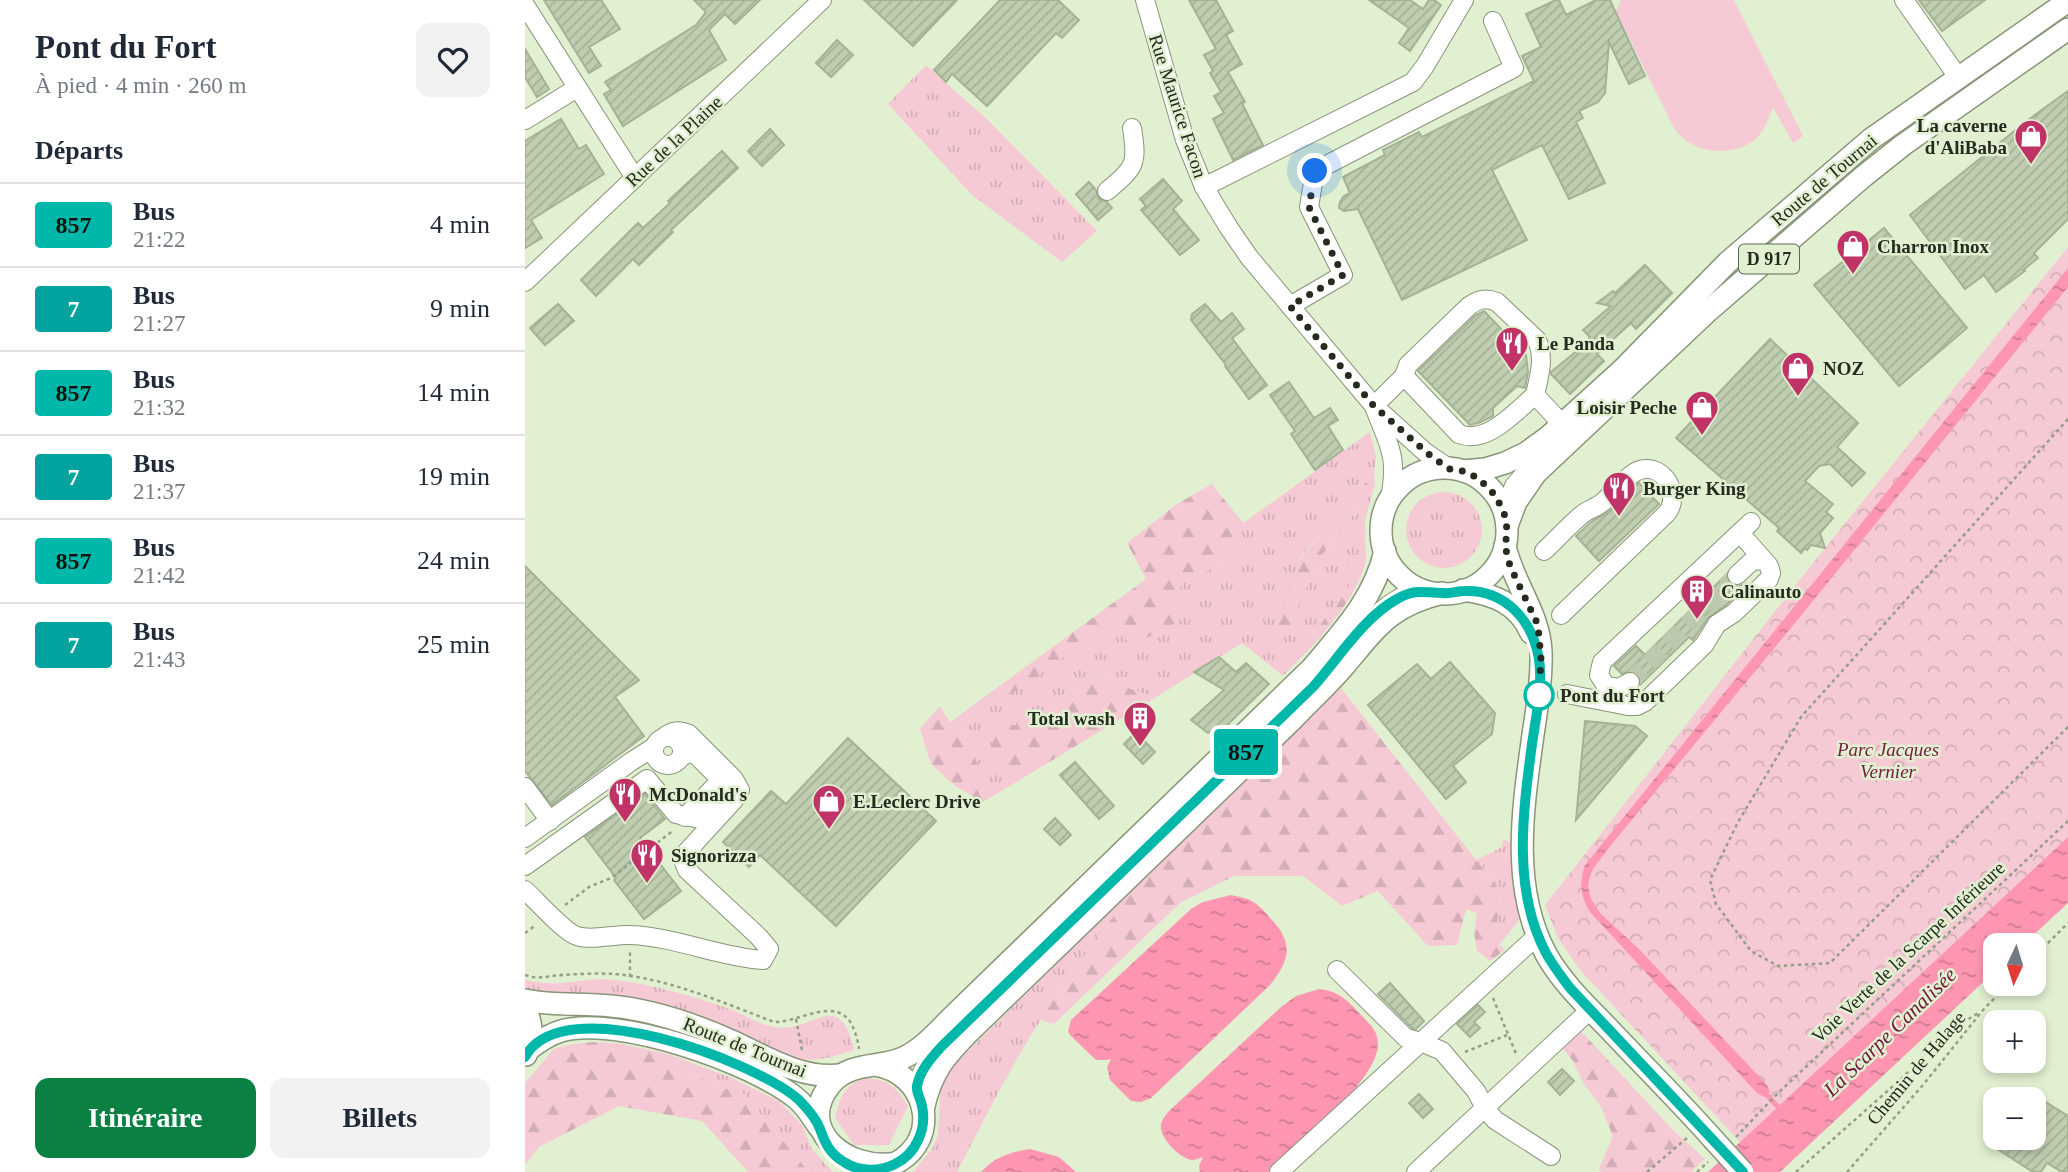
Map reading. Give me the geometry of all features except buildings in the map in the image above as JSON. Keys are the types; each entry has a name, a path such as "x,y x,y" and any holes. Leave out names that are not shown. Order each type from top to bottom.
{"main road":[{"name":"Route de Tournai","path":"1457,470 1494,467 1516,459 1535,447 1621,371 1728,261 1871,139 2068,1"},
{"name":"Route de Tournai","path":"1505,528 1516,502 1536,473 1707,312 1896,151 2068,29"},
{"path":"1540,673 1530,629 1516,610 1498,598 1443,591 1409,583 1397,572 1384,551 1381,524 1390,499 1401,485 1416,475 1433,469 1457,470 1485,483 1496,496 1505,528 1510,566 1538,625 1541,650 1539,699 1526,792 1523,839 1525,884 1538,935 1554,966 1570,988 1743,1172"},
{"path":"1443,591 1478,584 1490,574 1499,561 1505,528"},
{"name":"Route de Tournai","path":"525,1000 552,1004 611,1006 661,1014 700,1027 803,1073 823,1076 840,1075 905,1057 931,1037 1297,683 1332,645 1363,604 1379,574 1384,551"},
{"name":"Route de Tournai","path":"527,1053 545,1037 563,1030 582,1028 631,1032 703,1051 771,1082 797,1098 820,1127 828,1147 853,1169 898,1166 919,1139 923,1125 920,1101 930,1081 941,1062 971,1030 1293,719 1384,619 1408,604 1443,591"},
{"name":"Route de Tournai","path":"525,1008 532,1032 527,1053"},
{"path":"867,1066 889,1068 902,1075 920,1101"},
{"name":"Route de Tournai","path":"820,1127 822,1098 829,1085 840,1075"}],"street":[{"name":"Rue de la Plaine","path":"525,282 822,0"},
{"name":"Rue Maurice Facon","path":"1145,0 1185,140 1204,187 1239,243 1374,406 1425,452 1457,470"},
{"path":"1904,0 1958,77"},
{"path":"1204,187 1413,82 1426,66 1460,1"},
{"path":"525,5 635,178"},
{"path":"1505,528 1514,486 1542,456 1706,301 1887,146 2068,18"},
{"path":"1290,306 1343,275 1309,207 1315,171 1514,68 1493,21"},
{"path":"525,120 577,88"},
{"path":"1107,191 1127,174 1134,162 1132,128"},
{"path":"1374,406 1404,376 1408,365 1469,306 1480,300 1492,299 1497,302 1537,340 1542,359 1535,395 1479,437 1468,438 1459,434 1404,376"},
{"path":"1535,395 1563,425"},
{"name":"Rue Maurice Facon","path":"1374,406 1394,461 1390,499"},
{"path":"1544,551 1585,513 1600,505 1636,472 1644,469 1653,471 1671,486 1673,501 1667,513 1560,615"},
{"path":"1606,685 1599,676 1600,666 1605,659 1746,527 1770,570 1770,576 1734,613 1717,624 1704,645 1641,705 1628,706 1567,690 1606,685 1619,688 1630,682"},
{"path":"1737,575 1752,561 1763,560"},
{"path":"525,890 570,933 580,937 630,935 678,941 746,959 763,960 769,949 687,870 683,857 740,790 734,779 689,734 680,730 672,731 659,748"},
{"path":"525,838 632,761 677,739 683,748 681,757"},
{"path":"525,866 647,779 676,814 700,820 714,808 720,796 721,780 696,755 689,753 671,765 666,765 659,748"},
{"path":"525,787 550,821"},
{"path":"1279,1172 1538,935"},
{"path":"1337,970 1406,1038 1442,1051 1476,1091 1495,1120 1551,1156"},
{"path":"1416,1172 1591,1009"}],"path":[{"path":"2068,419 1801,717 1738,822 1710,880 1716,904 1751,951 1778,966 1830,963 2068,727"},
{"path":"525,933 589,887 611,878 682,825 684,817"},
{"name":"Voie Verte de la Scarpe Inférieure","path":"1768,1104 2068,821"},
{"path":"2046,945 2068,923"},
{"path":"525,975 535,978 615,974 658,982 713,998 774,1022 784,1023 819,1011 838,1012 847,1017 853,1027 867,1066"},
{"path":"1487,981 1518,1059 1527,1069"},
{"name":"Chemin de Halage","path":"1847,1172 1996,996"},
{"path":"1795,1172 1901,1079 1949,1031 1983,1010"},
{"path":"1448,1058 1508,1034"},
{"path":"1647,1172 1706,1132"}],"green space":[{"path":"1621,0 1734,0 1803,136 1793,143 1773,107 1759,136 1748,145 1716,151 1688,142 1672,124 1616,11"},
{"path":"926,65 988,120 1097,231 1062,262 972,195 888,104"},
{"name":"Parc Jacques Vernier","path":"2068,247 2068,837 1741,1143 1580,970 1558,938 1545,905 1809,568"},
{"path":"1370,432 1376,456 1374,474 1337,513 1298,561 1290,632 1314,566 1349,519 1361,508 1375,484 1365,520 1366,560 1352,559 1350,585 1313,634 1320,638 1283,676 1242,643 1155,698 1097,676 1060,697 1044,723 1005,762 1008,787 993,796 956,718 987,695 1000,701 1108,625 1181,582 1228,561 1243,523"},
{"path":"1374,474 1375,484 1361,508 1349,519 1314,566 1290,632 1276,629 1298,562 1337,513"},
{"path":"1212,484 1243,523 1229,561 1181,582 1178,622 1133,645 1108,626 1000,702 987,695 1146,579 1127,543 1177,504"},
{"path":"1444,492 1458,495 1471,503 1479,516 1482,530 1479,544 1471,557 1458,565 1444,568 1430,565 1417,557 1409,544 1406,530 1409,516 1417,503 1430,495"},
{"path":"1352,558 1366,560 1359,581 1320,638 1313,634 1350,585"},
{"path":"1097,676 1155,698 1008,787 1005,762 990,749 998,726 1044,723 1060,697"},
{"path":"1341,688 1502,893 1494,940 1505,950 1490,961 1477,951 1474,933 1477,913 1466,909 1457,945 1428,946 1378,891 1342,906 1303,876 1234,876 1181,902 1054,1024 1040,1020 1085,954 1142,879"},
{"path":"940,706 950,722 956,718 993,796 983,802 955,786 931,764 920,729"},
{"path":"1503,839 1510,843 1519,920 1499,945 1494,940 1502,893 1476,860 1502,847"},
{"path":"1142,879 1078,965 1030,1037 957,1172 913,1172 932,1149 938,1135 941,1085 948,1071"},
{"path":"525,979 558,983 604,979 644,985 716,1004 760,1023 784,1028 831,1016 840,1020 848,1030 854,1050 825,1058 795,1059 525,991"},
{"path":"1578,1028 1673,1130 1705,1159 1691,1172 1601,1172 1599,1169 1613,1136 1601,1107 1584,1084 1573,1061 1559,1044"},
{"path":"595,1042 622,1044 668,1054 719,1091 737,1086 809,1172 748,1172 702,1121 619,1106 539,1147 525,1165 525,1083 554,1049"},
{"path":"668,1054 732,1078 779,1101 803,1126 811,1148 833,1172 809,1172 737,1086 719,1091"},
{"path":"859,1080 881,1080 892,1086 908,1106 889,1145 854,1145 835,1118 844,1092"}],"water":[{"path":"2068,268 2068,287 1611,845 1589,879 1591,899 1601,914 1640,950 1767,1085 1770,1092 1764,1097 1757,1093 1590,912 1581,889 1585,865"},
{"name":"La Scarpe Canalisée","path":"2068,837 2068,903 2036,933 1983,933 1983,982 1780,1172 1708,1172"},
{"path":"1231,895 1255,903 1280,930 1286,945 1285,961 1270,985 1151,1098 1141,1102 1131,1101 1110,1080 1107,1067 1111,1059 1096,1060 1070,1035 1068,1031 1071,1020 1191,909 1203,902"},
{"path":"1319,989 1344,998 1375,1032 1378,1044 1365,1076 1315,1130 1268,1172 1200,1172 1199,1166 1203,1157 1187,1159 1172,1147 1162,1132 1163,1118 1281,1007 1296,996"},
{"path":"1030,1149 1059,1157 1076,1172 981,1172 1003,1156"}],"waterway":[{"path":"1764,1092 1781,1110"}],"tunnel":[{"path":"1630,682 1737,575"}],"bus line":[{"name":"857","path":"525,1057 528,1050 545,1037 563,1030 582,1028 631,1032 683,1045 734,1064 797,1098 820,1127 828,1147 844,1163 865,1169 880,1169 894,1164 911,1151 919,1139 923,1117 917,1086 922,1072 942,1046 1313,687 1364,627 1387,606 1415,591 1449,593 1463,590 1498,598 1516,610 1530,629 1538,656 1539,693 1526,788 1523,839 1529,903 1536,931 1546,954 1570,988 1743,1172"}],"place":[{"name":"La caverne d'AliBaba","path":"2031,166"},
{"name":"Charron Inox","path":"1853,276"},
{"name":"Le Panda","path":"1512,373"},
{"name":"NOZ","path":"1798,398"},
{"name":"Loisir Peche","path":"1702,437"},
{"name":"Burger King","path":"1619,518"},
{"name":"Calinauto","path":"1697,621"},
{"name":"Pont du Fort","path":"1539,695"},
{"name":"Total wash","path":"1140,748"},
{"name":"McDonald's","path":"625,824"},
{"name":"E.Leclerc Drive","path":"829,831"},
{"name":"Signorizza","path":"647,885"}],"route":[{"path":"1315,171 1309,207 1343,275 1290,306 1374,406 1425,452 1450,469 1478,478 1496,496 1506,518 1505,546 1510,566 1538,625 1541,659 1539,695"}]}
